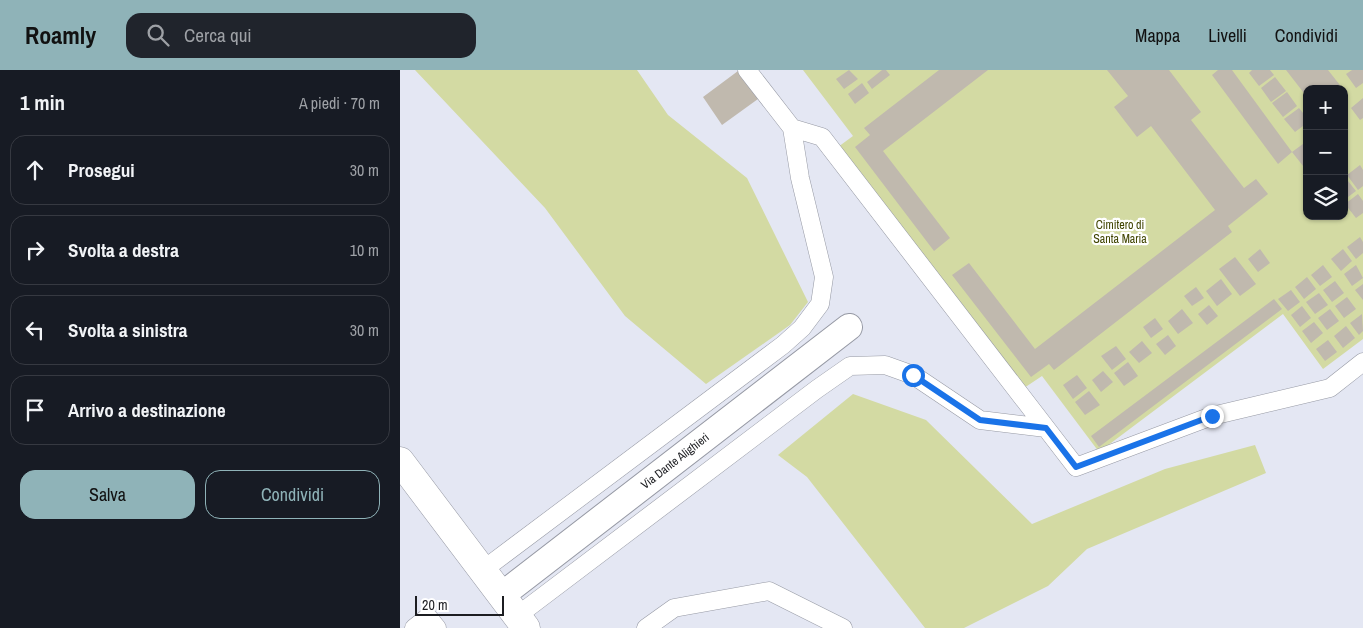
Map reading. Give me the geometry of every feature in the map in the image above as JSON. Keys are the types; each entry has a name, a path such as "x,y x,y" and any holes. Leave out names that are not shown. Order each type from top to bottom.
{"main road":[{"path":"400,461 515,613"}],"street":[{"name":"Via Dante Alighieri","path":"515,613 849,327"}],"lane":[{"path":"484,570 782,344 802,328 820,304 824,277 800,178 792,128 747,70"},
{"path":"792,128 822,137 1076,467 1212,416 1330,388 1363,362"},
{"path":"515,613 816,389 850,366 885,365 913,375 980,420 1046,428"},
{"path":"646,628 674,608 769,591 843,628"},
{"path":"414,628 428,617 436,628"}],"green space":[{"path":"415,70 637,70 668,115 747,178 808,302 790,325 706,384 625,316 545,208"},
{"name":"Cimitero di Santa Maria","path":"803,70 1363,70 1363,339 1323,369 1283,314 1099,452 1042,376 1024,388 838,147 853,136"},
{"path":"853,394 926,420 1032,524 1165,469 1255,445 1266,473 1087,549 1048,586 964,628 925,628 807,477 778,455"}],"building":[{"path":"849,70 858,79 844,89 836,79"},
{"path":"882,70 886,70 890,75 872,89 867,82"},
{"path":"939,70 988,70 883,151 950,238 934,251 855,147 870,135 864,128"},
{"path":"1107,70 1169,70 1201,112 1191,120 1244,188 1256,179 1268,194 1228,226 1232,232 1054,370 1049,364 1031,377 952,275 969,263 1035,349 1215,210 1151,126 1137,137 1114,107 1128,96"},
{"path":"1218,70 1232,70 1292,152 1278,164 1212,75"},
{"path":"1252,70 1270,70 1274,75 1259,86 1249,73"},
{"path":"1286,70 1328,70 1340,85 1303,85 1303,92"},
{"path":"1352,70 1363,70 1363,83 1356,88 1346,74"},
{"path":"738,71 758,99 722,125 703,97"},
{"path":"1275,77 1286,91 1271,102 1261,88"},
{"path":"862,83 869,93 855,104 848,94"},
{"path":"1287,92 1297,106 1283,117 1272,103"},
{"path":"1363,98 1363,118 1360,120 1351,108"},
{"path":"1299,108 1303,113 1303,126 1295,132 1284,119"},
{"path":"1303,144 1303,166 1292,152"},
{"path":"1360,165 1363,170 1363,186 1358,190 1348,174"},
{"path":"1348,181 1356,191 1348,197"},
{"path":"1358,194 1363,201 1363,213 1356,218 1348,208 1348,202"},
{"path":"1360,237 1363,242 1363,253 1356,259 1347,247"},
{"path":"1260,249 1270,263 1258,272 1248,259"},
{"path":"1343,249 1352,261 1341,271 1331,259"},
{"path":"1235,257 1256,284 1240,296 1219,269"},
{"path":"1323,265 1332,277 1320,286 1311,275"},
{"path":"1356,265 1363,278 1352,286 1344,274"},
{"path":"1307,277 1316,289 1304,299 1295,287"},
{"path":"1221,279 1232,294 1217,306 1206,291"},
{"path":"1335,281 1344,293 1332,302 1323,290"},
{"path":"1363,284 1363,300 1355,290"},
{"path":"1196,287 1204,298 1192,306 1184,296"},
{"path":"1291,290 1300,302 1288,311 1278,299"},
{"path":"1319,293 1328,305 1315,314 1306,302"},
{"path":"1347,297 1356,309 1344,318 1335,306"},
{"path":"1274,299 1282,309 1099,447 1091,436"},
{"path":"1209,305 1218,316 1207,325 1198,314"},
{"path":"1302,306 1311,318 1300,327 1291,315"},
{"path":"1182,309 1193,323 1178,334 1168,321"},
{"path":"1330,309 1339,321 1327,330 1318,318"},
{"path":"1362,314 1363,331 1359,335 1350,323"},
{"path":"1155,318 1163,329 1151,338 1143,327"},
{"path":"1314,322 1323,333 1311,343 1302,331"},
{"path":"1346,326 1355,338 1343,348 1334,336"},
{"path":"1168,335 1176,346 1165,355 1156,344"},
{"path":"1328,340 1337,352 1325,361 1316,349"},
{"path":"1142,341 1152,353 1139,363 1129,352"},
{"path":"1116,346 1126,359 1112,370 1101,356"},
{"path":"1128,362 1138,376 1124,386 1114,373"},
{"path":"1103,371 1113,382 1101,392 1092,380"},
{"path":"1077,375 1087,388 1073,399 1063,385"},
{"path":"1089,391 1100,405 1085,415 1075,402"}],"route":[{"path":"913,375 980,420 1046,428 1076,467 1212,416"}]}
